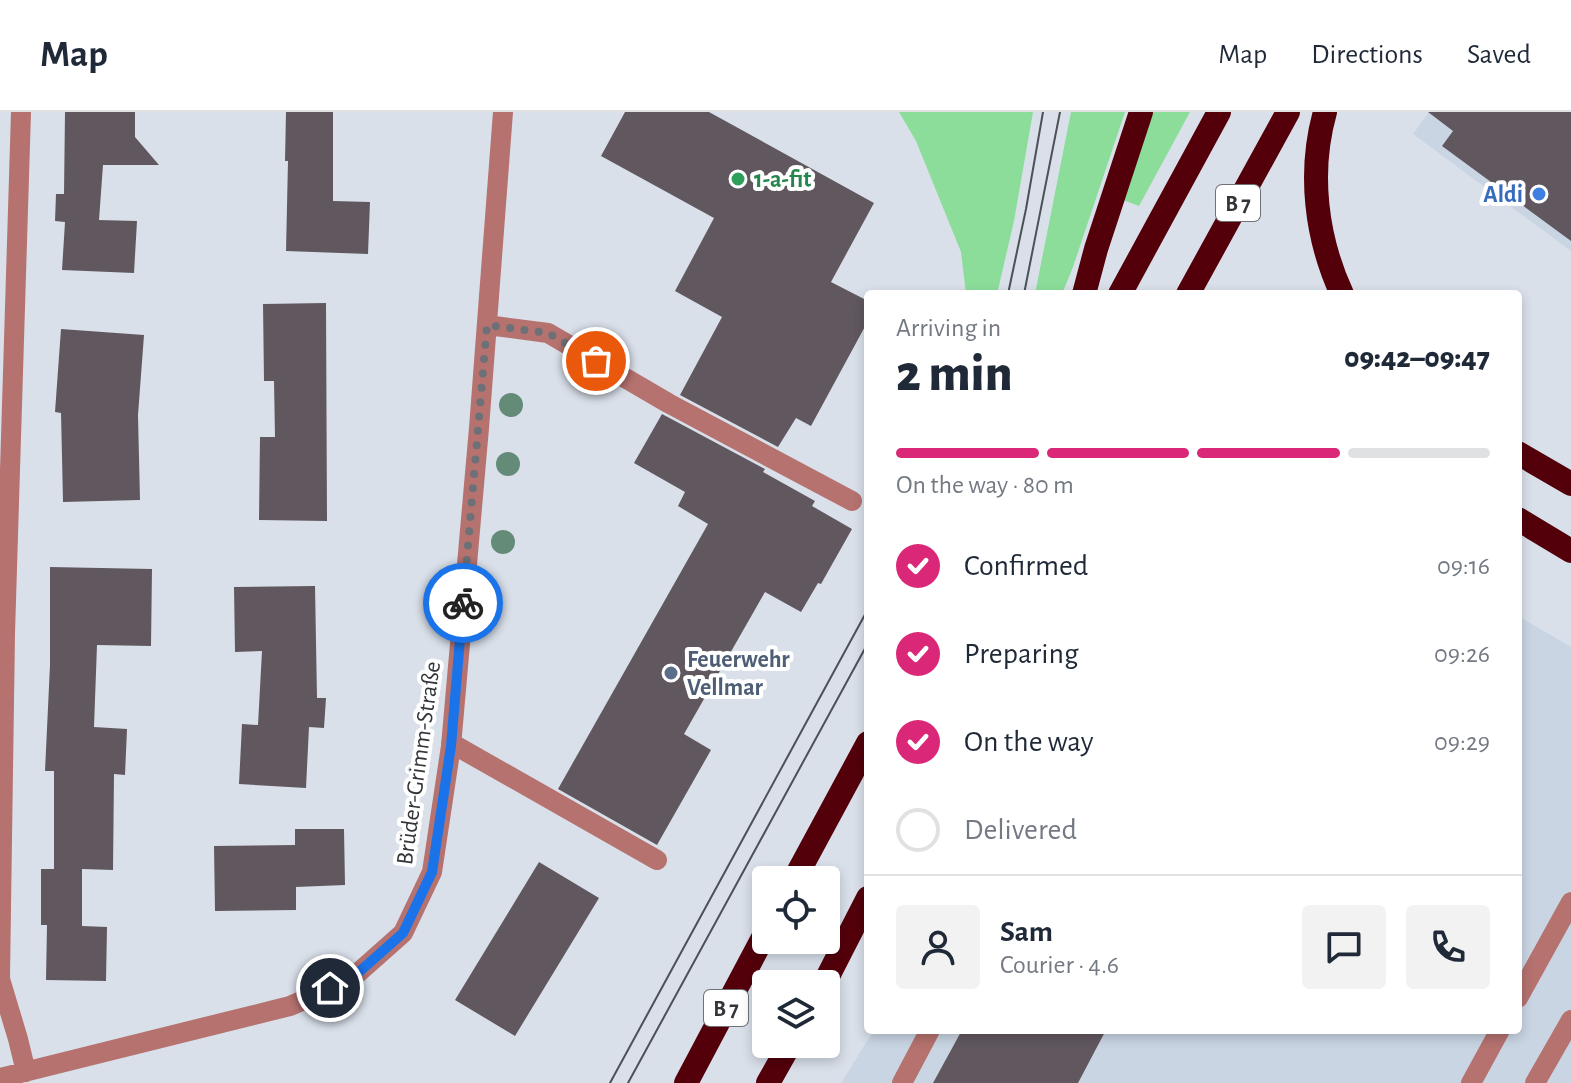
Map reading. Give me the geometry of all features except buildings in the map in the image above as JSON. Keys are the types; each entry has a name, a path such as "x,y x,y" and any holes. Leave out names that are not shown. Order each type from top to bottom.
{"highway":[{"path":"1085,290 1141,112"},
{"name":"B 7","path":"1122,290 1219,112"},
{"name":"B 7","path":"1190,290 1288,112"},
{"path":"1325,112 1316,169 1317,206 1324,244 1341,290"},
{"path":"1522,455 1571,484"},
{"path":"1522,521 1571,551"},
{"path":"802,866 864,750"},
{"path":"831,970 864,906"},
{"name":"B 7","path":"686,1083 754,954"},
{"path":"768,1083 782,1058"}],"street":[{"path":"21,112 2,633 0,978 26,1072"},
{"name":"Brüder-Grimm-Straße","path":"0,1078 290,1006 350,980 403,933 432,872 451,743 503,112"},
{"path":"487,325 548,333 668,403 852,501"},
{"path":"451,743 657,860"},
{"path":"1522,991 1570,904"},
{"path":"1535,1083 1571,1020"},
{"path":"902,1083 928,1034"},
{"path":"1471,1083 1498,1034"}],"shaded area":[{"name":"Aldi","path":"1429,112 1571,112 1571,251 1413,134"},
{"path":"1522,618 1571,647 1571,1083 841,1083 872,1034 1522,1034"}],"green space":[{"path":"899,112 1033,112 1014,221 998,290 966,290 961,252 916,141"},
{"path":"1071,112 1125,112 1064,290 1036,290"},
{"path":"1152,112 1190,112 1139,206 1123,200"}],"tram line":[{"path":"1009,290 1043,112"},
{"path":"1025,290 1060,112"},
{"path":"610,1083 864,616"},
{"path":"628,1083 864,650"}],"way so far":[{"path":"463,603 487,325 548,333 596,361"}],"place":[{"name":"1-a-fit","path":"738,179"},
{"name":"Aldi","path":"1539,194"},
{"name":"Feuerwehr Vellmar","path":"671,673"}],"route":[{"path":"330,988 350,980 403,933 432,872 451,746 463,603"}]}
